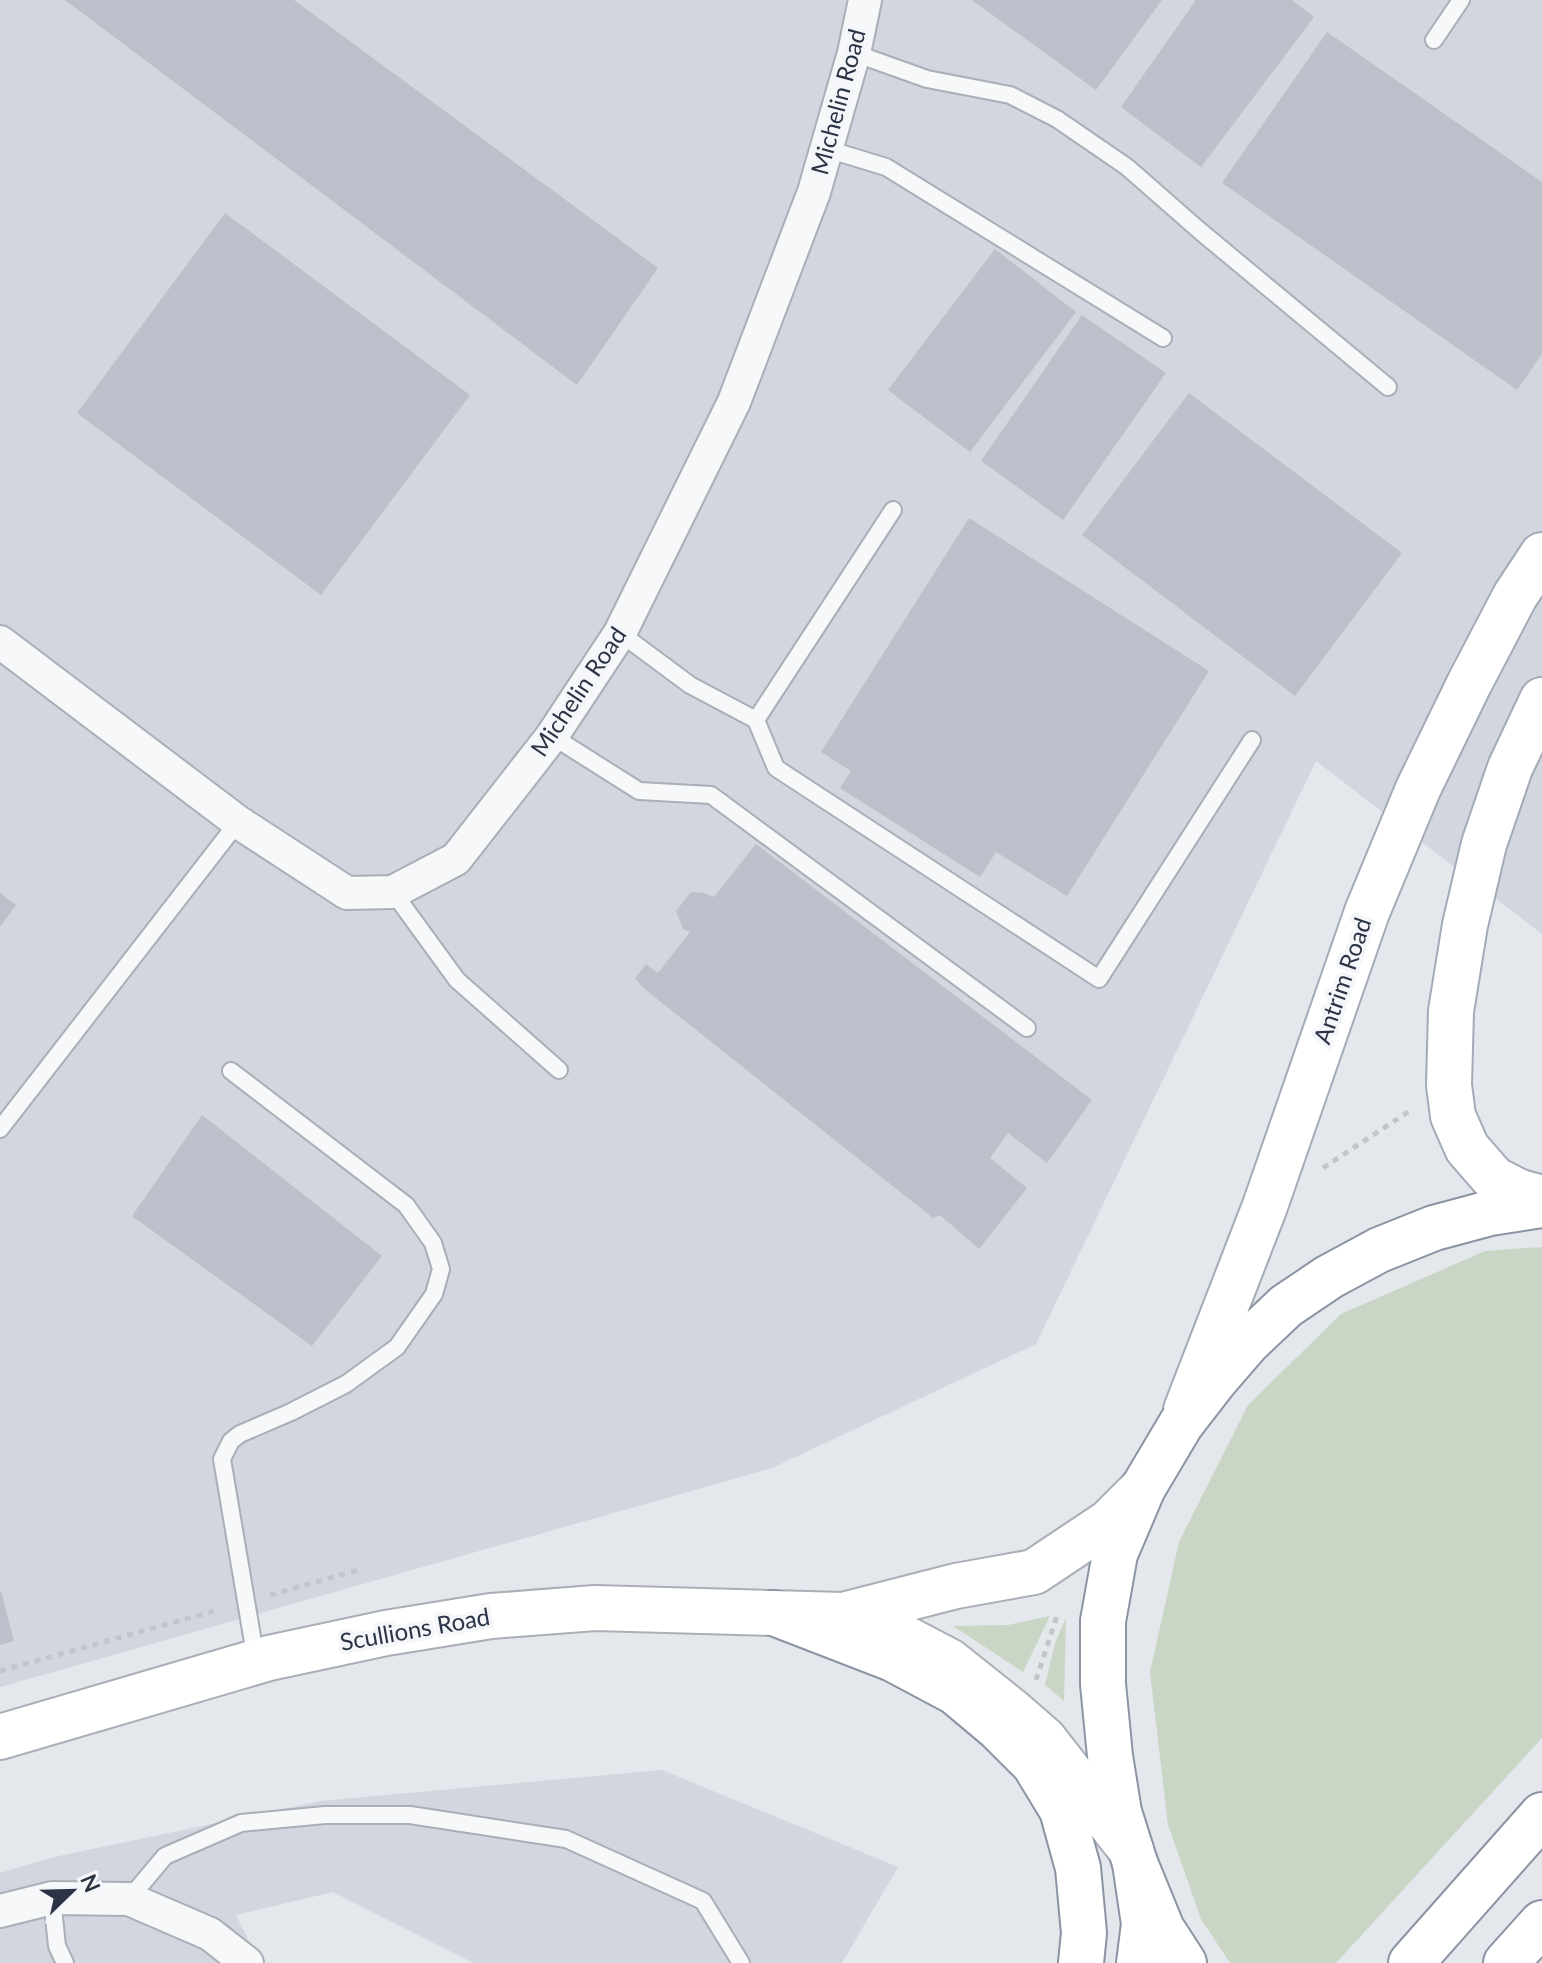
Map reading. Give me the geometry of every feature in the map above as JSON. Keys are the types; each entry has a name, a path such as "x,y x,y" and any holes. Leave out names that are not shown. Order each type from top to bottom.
{"main road":[{"name":"Antrim Road","path":"1181,1424 1265,1206 1367,912 1418,789 1515,596 1542,555"},
{"path":"1542,700 1510,768 1484,844 1465,925 1451,1011 1449,1085 1453,1116 1467,1148 1494,1179 1520,1192 1542,1198"},
{"path":"1184,1963 1162,1929 1119,1812 1103,1684 1103,1621 1115,1554 1143,1488 1181,1424 1215,1380 1247,1343 1286,1306 1329,1277 1379,1250 1434,1228 1490,1213 1542,1205"},
{"name":"Scullions Road","path":"0,1737 256,1662 386,1633 491,1616 595,1608 843,1615 956,1586 1034,1572 1109,1522 1143,1488"},
{"path":"774,1613 893,1659 955,1692 1034,1764 1062,1810 1078,1868 1084,1933 1081,1963"},
{"name":"Scullions Road","path":"843,1615 907,1639 949,1661 1013,1712 1044,1739 1133,1857"},
{"path":"1411,1962 1542,1815"},
{"path":"1133,1857 1144,1924 1139,1963"},
{"path":"1506,1963 1542,1923"}],"street":[{"name":"Michelin Road","path":"0,642 238,822 347,893 393,892 456,859 552,736 620,633 734,402 814,192 854,53 865,0"},
{"path":"0,1911 52,1898 129,1899 210,1934 247,1963"}],"lane":[{"path":"1434,40 1461,0"},
{"path":"854,53 927,79 1010,95 1057,119 1127,167 1388,387"},
{"path":"827,149 886,167 1163,338"},
{"path":"756,720 893,510"},
{"path":"620,633 690,685 756,720 776,768 1099,979 1252,740"},
{"path":"552,736 639,791 711,795 1027,1028"},
{"path":"0,1129 238,822"},
{"path":"393,892 457,980 559,1070"},
{"path":"231,1071 406,1205 433,1243 441,1269 434,1294 397,1347 346,1384 240,1434 231,1441 222,1459 256,1662"},
{"path":"129,1899 165,1856 241,1823 325,1815 410,1815 566,1839 703,1901 741,1963"},
{"path":"52,1898 57,1946 65,1963"}],"path":[{"path":"1317,1171 1449,1085"},
{"path":"1013,1712 1034,1687 1060,1608 1045,1563"},
{"path":"0,1671 362,1569"}],"shaded area":[{"path":"0,0 1542,0 1542,934 1316,761 1036,1344 772,1468 0,1687"},
{"path":"662,1770 898,1867 842,1963 473,1963 333,1892 236,1915 260,1963 0,1963 0,1873 54,1857 321,1801"}],"green space":[{"path":"1542,1247 1542,1738 1336,1963 1230,1963 1201,1919 1168,1825 1150,1672 1179,1542 1248,1405 1341,1314 1485,1251"},
{"path":"1050,1616 1023,1672 953,1626 1008,1625"},
{"path":"1066,1618 1064,1701 1045,1685 1055,1643"}],"building":[{"path":"65,0 294,0 658,268 577,385"},
{"path":"972,0 1162,0 1096,90"},
{"path":"1196,0 1292,0 1314,17 1201,167 1121,107"},
{"path":"1327,32 1542,182 1542,354 1517,390 1222,183"},
{"path":"225,213 470,395 321,595 77,413"},
{"path":"995,249 1076,312 970,452 888,390"},
{"path":"1082,315 1166,373 1063,520 981,461"},
{"path":"1189,393 1402,553 1295,696 1082,535"},
{"path":"969,518 1209,671 1067,896 996,852 980,877 840,788 851,771 821,752"},
{"path":"756,844 1092,1100 1047,1163 1008,1133 990,1158 1027,1188 979,1249 940,1215 933,1218 635,979 646,964 658,973 690,932 683,929 676,911 691,892 714,897"},
{"path":"0,893 16,905 0,927"},
{"path":"202,1115 382,1256 312,1346 132,1216"},
{"path":"0,1592 14,1641 0,1645"}]}
